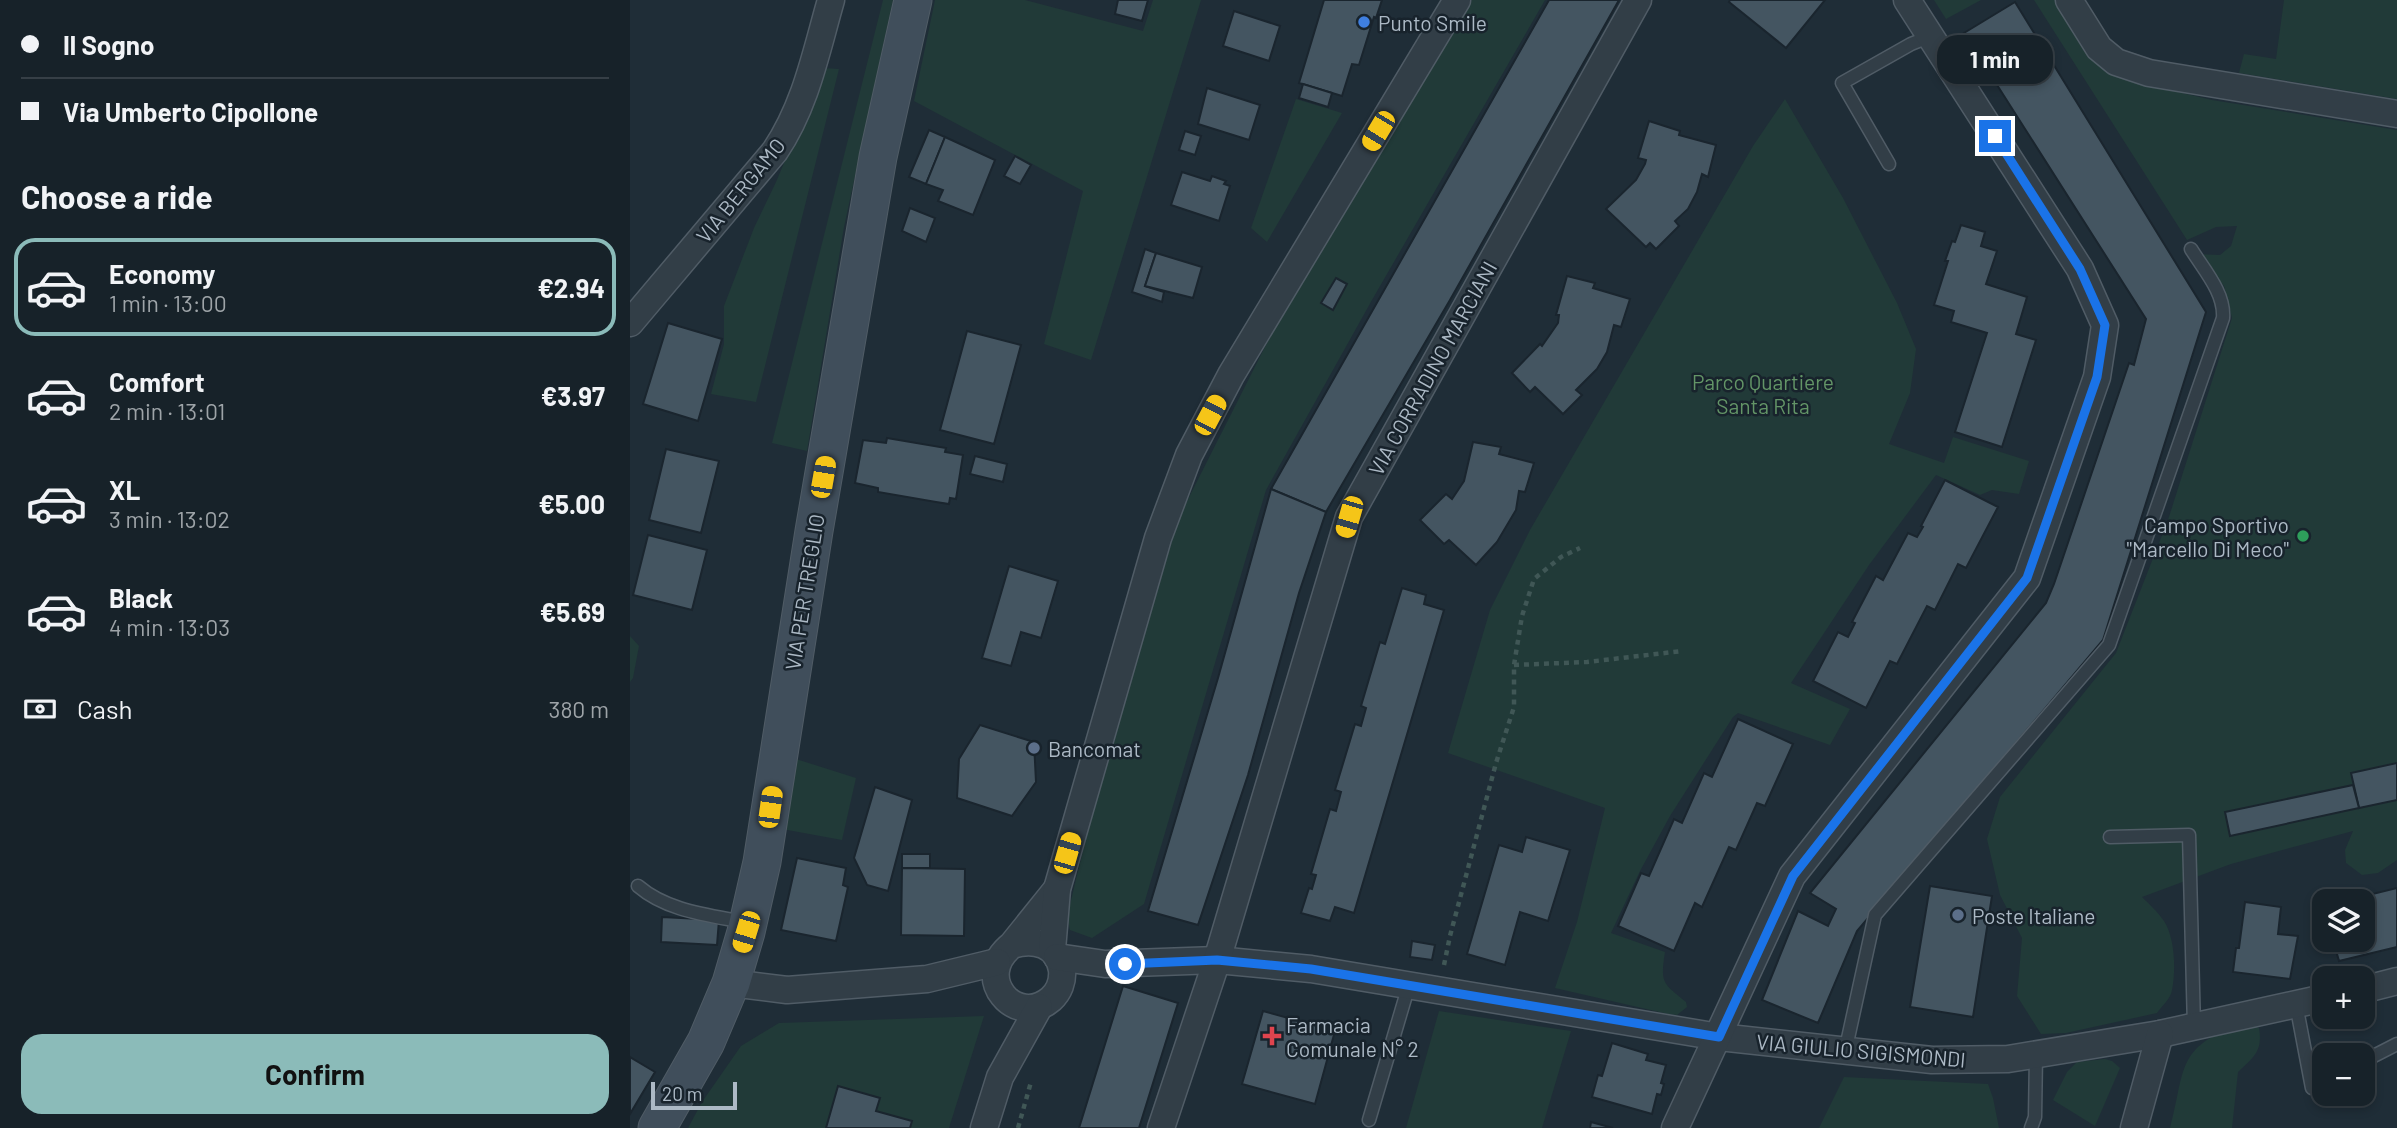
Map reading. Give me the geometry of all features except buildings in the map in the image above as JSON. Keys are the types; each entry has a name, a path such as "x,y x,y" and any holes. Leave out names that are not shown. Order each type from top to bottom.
{"main road":[{"name":"VIA PER TREGLIO","path":"657,1128 706,1042 731,983 762,862 814,531 878,157 913,0"}],"street":[{"name":"VIA BERGAMO","path":"630,323 787,133 802,104 831,0"},
{"path":"1000,1077 1062,976 1054,953 1057,889 1158,538 1189,455 1231,375 1457,0"},
{"name":"VIA CORRADINO MARCIANI","path":"1161,1128 1217,960 1349,517 1638,0"},
{"path":"1675,1128 1793,876 2027,578 2097,377 2105,325 2080,269 1907,0"},
{"path":"2069,0 2099,48 2116,62 2160,75 2397,114"},
{"path":"984,1128 1000,1077 1005,998 996,984 995,973 1005,953 1057,889"},
{"path":"731,983 787,990 927,979 1033,941 1043,944 1054,953"},
{"name":"VIA GIULIO SIGISMONDI","path":"1054,953 1105,964 1217,960 1311,969 1719,1037 1932,1060 2008,1059 2160,1034 2312,1001"},
{"path":"927,979 1005,998 1028,1008 1047,1001 1105,964"},
{"path":"2375,987 2397,981"},
{"path":"2134,1128 2160,1034"}],"lane":[{"path":"1889,164 1842,83 1911,44 1931,36"},
{"path":"1845,1052 1875,915 2109,645 2223,318 2224,307 2217,290 2190,249"},
{"path":"2110,837 2189,835 2194,1027"},
{"path":"638,886 650,897 666,903 748,922"},
{"path":"1368,1120 1409,985"},
{"path":"2296,1004 2312,1088"},
{"path":"2375,1055 2397,1044"},
{"path":"2031,1128 2035,1117 2036,1054"}],"path":[{"path":"1440,990 1453,922 1514,707 1514,665 1522,616 1534,579 1561,557 1580,548"},
{"path":"1514,665 1587,662 1682,650"}],"green space":[{"path":"883,0 893,0 844,227 807,451 772,443"},
{"path":"935,0 1025,0 1143,31 1153,0 1201,0 1091,360 1044,344 1083,191 914,101"},
{"path":"1472,0 1545,0 1266,490 1144,904 1092,938 1070,930 1067,917 1095,801 1179,517 1269,339"},
{"path":"1934,0 1981,0 1946,19"},
{"path":"2034,0 2055,0 2062,15 2092,55 2148,85 2212,100 2397,130 2397,860 2378,873 2362,875 2346,863 2345,850 2353,831 2231,864 2142,897 2164,921 2170,936 2174,973 2171,993 2166,1002 2157,1013 2066,1033 2041,1034 2017,996 2022,938 2000,895 1987,839 2000,797 2116,653 2168,520 2232,318 2224,286 2195,254 2220,255 2231,246 2237,226 2216,227 2187,240"},
{"path":"2284,0 2397,0 2397,99 2239,73 2244,54 2276,59"},
{"path":"824,68 839,69 756,402 711,394 724,344 724,306 754,228"},
{"path":"1296,99 1342,113 1267,242 1251,228"},
{"name":"Parco Quartiere Santa Rita","path":"1785,99 1843,198 1897,303 1916,349 1910,393 1889,444 1944,463 1953,437 2029,461 2019,494 1992,490 1980,495 1936,475 1869,565 1791,683 1850,709 1830,745 1738,713 1733,717 1670,816 1611,933 1665,952 1665,982 1686,1002 1687,1007 1677,1015 1668,1014 1555,988 1577,922 1605,808 1448,753 1490,610 1530,530 1753,146"},
{"path":"630,636 639,646 630,682"},
{"path":"796,759 856,778 842,840 782,829"},
{"path":"1439,1011 1571,1031 1542,1128 1406,1128"},
{"path":"984,1016 949,1128 688,1128 702,1102 741,1046 779,1023"},
{"path":"2242,1023 2259,1028 2260,1042 2253,1058 2238,1072 2232,1128 2170,1128 2182,1075 2194,1051 2220,1032"},
{"path":"2105,1059 2120,1068 2095,1126 2053,1100 2067,1072 2077,1062"},
{"path":"1844,1077 1988,1084 1999,1128 1819,1128"}],"place":[{"name":"Punto Smile","path":"1364,22"},
{"name":"Campo Sportivo \"Marcello Di Meco\"","path":"2303,536"},
{"name":"Bancomat","path":"1034,748"},
{"name":"Poste Italiane","path":"1958,915"},
{"name":"Farmacia Comunale N° 2","path":"1272,1036"}],"route":[{"path":"1125,964 1217,960 1311,969 1719,1037 1793,876 2027,578 2097,377 2105,325 2080,269 1995,136"}]}
